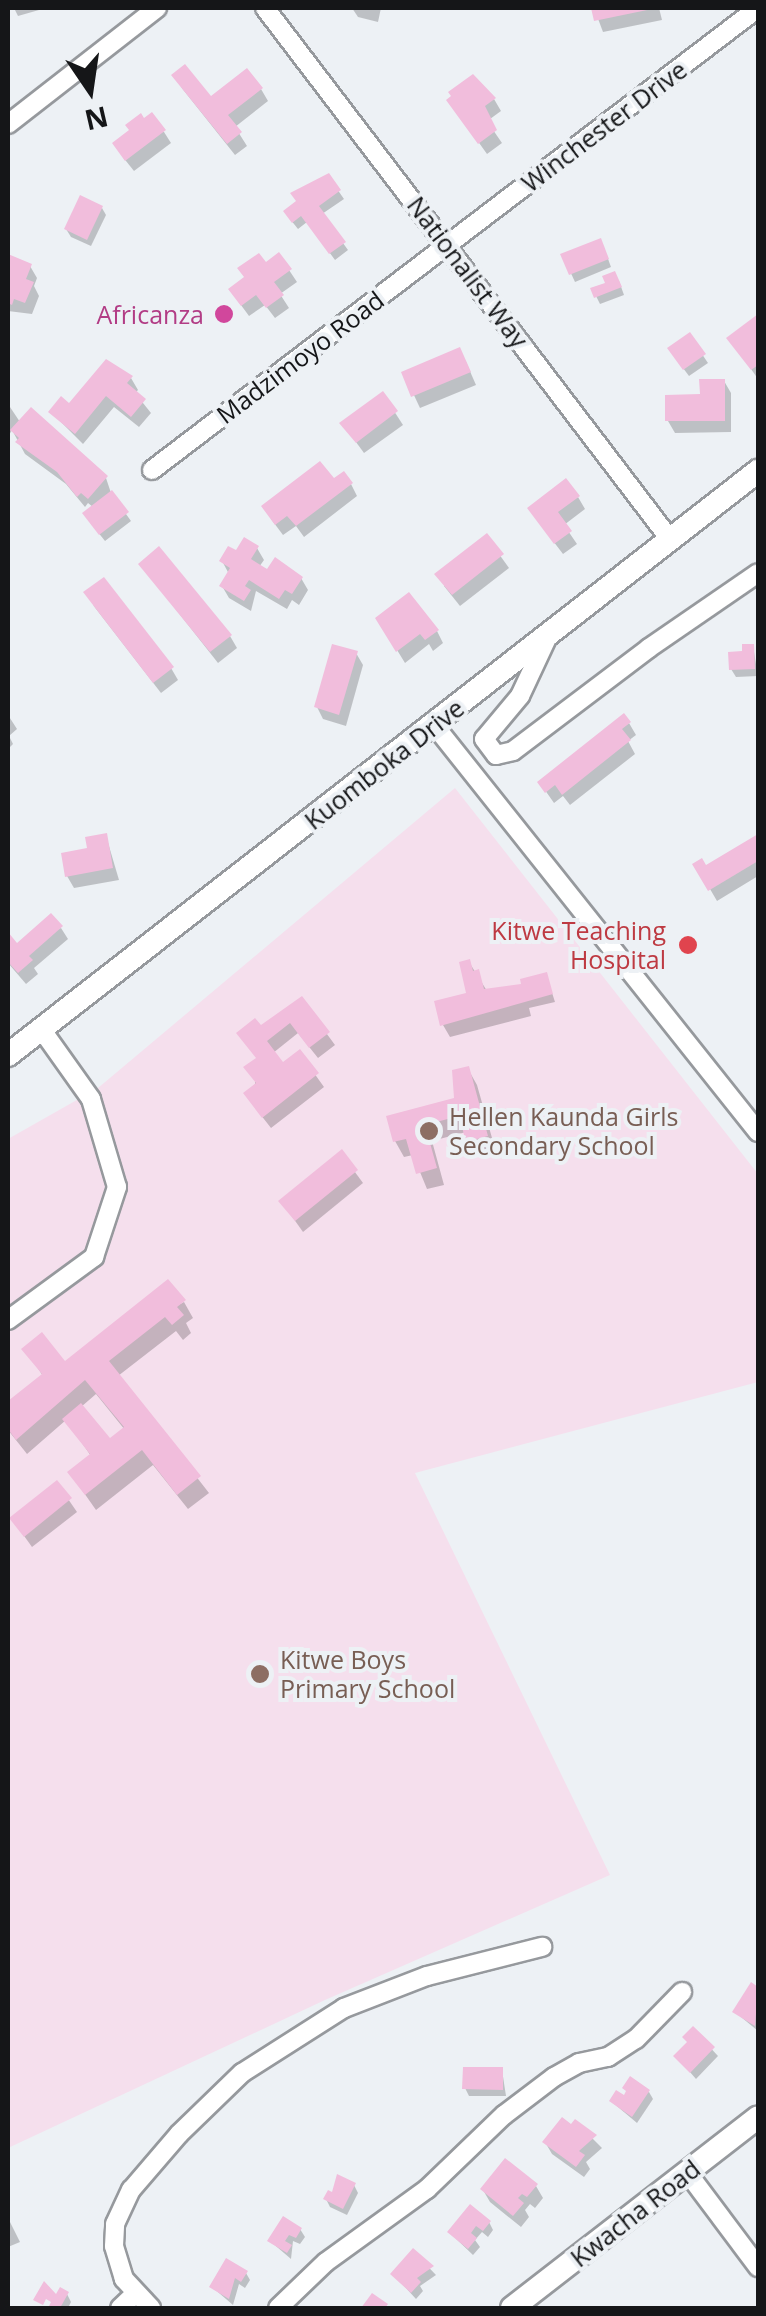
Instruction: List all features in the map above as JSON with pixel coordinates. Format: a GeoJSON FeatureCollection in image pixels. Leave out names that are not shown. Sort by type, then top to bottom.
{"type":"FeatureCollection","features":[{"type":"Feature","properties":{"kind":"main road","name":"Kuomboka Drive"},"geometry":{"type":"LineString","coordinates":[[8,1055],[435,726],[758,470]]}},
{"type":"Feature","properties":{"kind":"main road","name":"Kwacha Road"},"geometry":{"type":"LineString","coordinates":[[512,2308],[758,2117]]}},
{"type":"Feature","properties":{"kind":"street"},"geometry":{"type":"LineString","coordinates":[[8,124],[156,8]]}},
{"type":"Feature","properties":{"kind":"street","name":"Nationalist Way"},"geometry":{"type":"LineString","coordinates":[[264,8],[449,244],[669,538]]}},
{"type":"Feature","properties":{"kind":"street","name":"Winchester Drive"},"geometry":{"type":"LineString","coordinates":[[449,244],[758,8]]}},
{"type":"Feature","properties":{"kind":"street","name":"Madzimoyo Road"},"geometry":{"type":"LineString","coordinates":[[152,470],[449,244]]}},
{"type":"Feature","properties":{"kind":"street"},"geometry":{"type":"LineString","coordinates":[[548,634],[520,696],[484,738],[496,755],[513,751],[649,648],[758,573]]}},
{"type":"Feature","properties":{"kind":"street"},"geometry":{"type":"LineString","coordinates":[[435,726],[758,1132]]}},
{"type":"Feature","properties":{"kind":"street"},"geometry":{"type":"LineString","coordinates":[[8,1320],[94,1257],[118,1187],[91,1099],[42,1030]]}},
{"type":"Feature","properties":{"kind":"street"},"geometry":{"type":"LineString","coordinates":[[150,2308],[124,2279],[114,2246],[115,2224],[131,2190],[179,2134],[242,2074],[344,2008],[427,1976],[542,1947]]}},
{"type":"Feature","properties":{"kind":"street"},"geometry":{"type":"LineString","coordinates":[[278,2308],[294,2288],[326,2262],[427,2188],[504,2115],[554,2077],[579,2063],[608,2057],[636,2039],[682,1992]]}},
{"type":"Feature","properties":{"kind":"street"},"geometry":{"type":"LineString","coordinates":[[687,2172],[758,2267]]}},
{"type":"Feature","properties":{"kind":"street"},"geometry":{"type":"LineString","coordinates":[[120,2308],[136,2294]]}},
{"type":"Feature","properties":{"kind":"shaded area"},"geometry":{"type":"Polygon","coordinates":[[[455,788],[758,1174],[758,1382],[415,1473],[610,1875],[325,2000],[8,2148],[8,1139],[98,1088],[455,788]]]}},
{"type":"Feature","properties":{"kind":"building"},"geometry":{"type":"Polygon","coordinates":[[[591,8],[652,8],[652,9],[594,21],[591,8]]]}},
{"type":"Feature","properties":{"kind":"building"},"geometry":{"type":"Polygon","coordinates":[[[185,64],[211,96],[247,68],[263,88],[228,115],[242,132],[227,144],[171,75],[185,64]]]}},
{"type":"Feature","properties":{"kind":"building"},"geometry":{"type":"Polygon","coordinates":[[[473,74],[496,98],[485,106],[497,130],[478,144],[446,100],[451,96],[448,92],[473,74]]]}},
{"type":"Feature","properties":{"kind":"building"},"geometry":{"type":"Polygon","coordinates":[[[152,112],[166,130],[125,161],[112,143],[129,130],[125,125],[141,113],[144,118],[152,112]]]}},
{"type":"Feature","properties":{"kind":"building"},"geometry":{"type":"Polygon","coordinates":[[[329,173],[341,190],[319,206],[346,242],[329,254],[301,216],[292,223],[283,211],[296,201],[290,193],[329,173]]]}},
{"type":"Feature","properties":{"kind":"building"},"geometry":{"type":"Polygon","coordinates":[[[80,195],[103,206],[87,240],[64,229],[80,195]]]}},
{"type":"Feature","properties":{"kind":"building"},"geometry":{"type":"Polygon","coordinates":[[[601,238],[609,259],[569,275],[560,254],[601,238]]]}},
{"type":"Feature","properties":{"kind":"building"},"geometry":{"type":"Polygon","coordinates":[[[279,252],[292,269],[274,282],[284,295],[266,308],[256,295],[241,306],[228,289],[244,277],[237,268],[259,253],[266,262],[279,252]]]}},
{"type":"Feature","properties":{"kind":"building"},"geometry":{"type":"Polygon","coordinates":[[[8,254],[32,264],[26,279],[34,282],[25,303],[14,299],[12,305],[8,303],[8,254]]]}},
{"type":"Feature","properties":{"kind":"building"},"geometry":{"type":"Polygon","coordinates":[[[615,271],[622,287],[594,298],[590,288],[605,283],[602,276],[615,271]]]}},
{"type":"Feature","properties":{"kind":"building"},"geometry":{"type":"Polygon","coordinates":[[[758,314],[758,365],[751,370],[726,338],[758,314]]]}},
{"type":"Feature","properties":{"kind":"building"},"geometry":{"type":"Polygon","coordinates":[[[690,332],[706,354],[683,370],[667,348],[690,332]]]}},
{"type":"Feature","properties":{"kind":"building"},"geometry":{"type":"Polygon","coordinates":[[[460,347],[471,372],[411,397],[401,372],[460,347]]]}},
{"type":"Feature","properties":{"kind":"building"},"geometry":{"type":"Polygon","coordinates":[[[106,359],[133,376],[127,383],[146,399],[131,417],[106,396],[75,434],[48,412],[61,396],[69,403],[106,359]]]}},
{"type":"Feature","properties":{"kind":"building"},"geometry":{"type":"Polygon","coordinates":[[[699,379],[725,379],[725,421],[665,421],[665,395],[700,394],[699,379]]]}},
{"type":"Feature","properties":{"kind":"building"},"geometry":{"type":"Polygon","coordinates":[[[383,391],[398,411],[356,443],[339,423],[383,391]]]}},
{"type":"Feature","properties":{"kind":"building"},"geometry":{"type":"Polygon","coordinates":[[[31,407],[108,476],[88,499],[81,493],[77,497],[57,472],[15,442],[19,438],[10,430],[31,407]]]}},
{"type":"Feature","properties":{"kind":"building"},"geometry":{"type":"Polygon","coordinates":[[[320,461],[334,478],[344,471],[353,483],[296,526],[287,516],[275,525],[261,506],[320,461]]]}},
{"type":"Feature","properties":{"kind":"building"},"geometry":{"type":"Polygon","coordinates":[[[566,478],[580,496],[558,512],[572,531],[554,544],[527,508],[566,478]]]}},
{"type":"Feature","properties":{"kind":"building"},"geometry":{"type":"Polygon","coordinates":[[[112,490],[129,512],[99,535],[82,513],[112,490]]]}},
{"type":"Feature","properties":{"kind":"building"},"geometry":{"type":"Polygon","coordinates":[[[487,533],[504,554],[452,595],[434,574],[487,533]]]}},
{"type":"Feature","properties":{"kind":"building"},"geometry":{"type":"Polygon","coordinates":[[[244,537],[259,546],[251,559],[267,569],[275,557],[303,577],[292,594],[285,590],[279,599],[249,580],[245,586],[251,590],[244,601],[219,586],[230,568],[219,561],[228,546],[236,550],[244,537]]]}},
{"type":"Feature","properties":{"kind":"building"},"geometry":{"type":"Polygon","coordinates":[[[159,546],[232,635],[210,652],[138,564],[159,546]]]}},
{"type":"Feature","properties":{"kind":"building"},"geometry":{"type":"Polygon","coordinates":[[[104,577],[174,667],[153,683],[83,592],[104,577]]]}},
{"type":"Feature","properties":{"kind":"building"},"geometry":{"type":"Polygon","coordinates":[[[409,592],[439,630],[425,640],[420,634],[396,652],[375,618],[409,592]]]}},
{"type":"Feature","properties":{"kind":"building"},"geometry":{"type":"Polygon","coordinates":[[[332,644],[358,651],[339,715],[314,707],[332,644]]]}},
{"type":"Feature","properties":{"kind":"building"},"geometry":{"type":"Polygon","coordinates":[[[742,644],[754,644],[755,669],[729,670],[728,652],[742,651],[742,644]]]}},
{"type":"Feature","properties":{"kind":"building"},"geometry":{"type":"Polygon","coordinates":[[[624,713],[631,722],[622,729],[631,740],[562,795],[555,785],[545,793],[537,782],[624,713]]]}},
{"type":"Feature","properties":{"kind":"building"},"geometry":{"type":"Polygon","coordinates":[[[107,833],[113,868],[65,877],[61,853],[87,848],[85,837],[107,833]]]}},
{"type":"Feature","properties":{"kind":"building"},"geometry":{"type":"Polygon","coordinates":[[[758,834],[758,861],[708,891],[692,864],[702,858],[706,865],[758,834]]]}},
{"type":"Feature","properties":{"kind":"building"},"geometry":{"type":"Polygon","coordinates":[[[51,913],[63,926],[29,956],[33,960],[18,973],[8,962],[8,932],[17,943],[51,913]]]}},
{"type":"Feature","properties":{"kind":"building"},"geometry":{"type":"Polygon","coordinates":[[[470,959],[473,971],[479,969],[484,989],[521,984],[520,979],[547,972],[553,994],[440,1026],[434,1001],[466,993],[459,962],[470,959]]]}},
{"type":"Feature","properties":{"kind":"building"},"geometry":{"type":"Polygon","coordinates":[[[302,996],[330,1032],[309,1048],[290,1023],[267,1041],[283,1062],[300,1049],[319,1073],[262,1118],[243,1093],[256,1083],[243,1067],[256,1058],[236,1033],[255,1018],[261,1025],[302,996]]]}},
{"type":"Feature","properties":{"kind":"building"},"geometry":{"type":"Polygon","coordinates":[[[469,1066],[488,1136],[466,1142],[459,1116],[425,1125],[437,1168],[416,1174],[406,1139],[393,1142],[386,1116],[454,1098],[452,1070],[469,1066]]]}},
{"type":"Feature","properties":{"kind":"building"},"geometry":{"type":"Polygon","coordinates":[[[342,1149],[358,1170],[295,1221],[278,1201],[342,1149]]]}},
{"type":"Feature","properties":{"kind":"building"},"geometry":{"type":"Polygon","coordinates":[[[168,1279],[186,1300],[177,1307],[184,1315],[172,1325],[165,1317],[109,1361],[201,1476],[177,1495],[142,1450],[85,1495],[67,1472],[90,1454],[62,1419],[81,1403],[110,1438],[124,1427],[85,1380],[16,1440],[8,1429],[8,1401],[42,1374],[21,1349],[42,1332],[65,1361],[168,1279]]]}},
{"type":"Feature","properties":{"kind":"building"},"geometry":{"type":"Polygon","coordinates":[[[57,1480],[72,1498],[24,1537],[9,1518],[57,1480]]]}},
{"type":"Feature","properties":{"kind":"building"},"geometry":{"type":"Polygon","coordinates":[[[751,1982],[758,1987],[755,2026],[732,2012],[751,1982]]]}},
{"type":"Feature","properties":{"kind":"building"},"geometry":{"type":"Polygon","coordinates":[[[693,2026],[715,2047],[690,2073],[673,2056],[687,2042],[682,2037],[693,2026]]]}},
{"type":"Feature","properties":{"kind":"building"},"geometry":{"type":"Polygon","coordinates":[[[463,2067],[503,2067],[503,2090],[462,2089],[463,2067]]]}},
{"type":"Feature","properties":{"kind":"building"},"geometry":{"type":"Polygon","coordinates":[[[630,2076],[650,2090],[632,2117],[609,2101],[616,2090],[624,2095],[626,2091],[622,2088],[630,2076]]]}},
{"type":"Feature","properties":{"kind":"building"},"geometry":{"type":"Polygon","coordinates":[[[562,2117],[571,2124],[575,2119],[597,2135],[579,2151],[585,2155],[576,2167],[542,2142],[562,2117]]]}},
{"type":"Feature","properties":{"kind":"building"},"geometry":{"type":"Polygon","coordinates":[[[505,2158],[538,2184],[527,2197],[522,2194],[518,2198],[524,2203],[513,2216],[480,2189],[505,2158]]]}},
{"type":"Feature","properties":{"kind":"building"},"geometry":{"type":"Polygon","coordinates":[[[337,2174],[356,2183],[343,2209],[323,2199],[328,2190],[332,2192],[337,2174]]]}},
{"type":"Feature","properties":{"kind":"building"},"geometry":{"type":"Polygon","coordinates":[[[470,2204],[491,2221],[483,2231],[476,2226],[471,2233],[477,2238],[468,2249],[447,2232],[470,2204]]]}},
{"type":"Feature","properties":{"kind":"building"},"geometry":{"type":"Polygon","coordinates":[[[283,2216],[302,2228],[296,2238],[289,2235],[285,2241],[292,2245],[287,2253],[267,2241],[283,2216]]]}},
{"type":"Feature","properties":{"kind":"building"},"geometry":{"type":"Polygon","coordinates":[[[413,2248],[434,2266],[417,2278],[421,2282],[411,2293],[390,2274],[413,2248]]]}},
{"type":"Feature","properties":{"kind":"building"},"geometry":{"type":"Polygon","coordinates":[[[226,2258],[248,2271],[241,2282],[235,2278],[229,2299],[209,2287],[226,2258]]]}},
{"type":"Feature","properties":{"kind":"building"},"geometry":{"type":"Polygon","coordinates":[[[44,2281],[56,2294],[60,2287],[69,2292],[60,2308],[48,2308],[51,2302],[46,2299],[43,2305],[33,2300],[44,2281]]]}},
{"type":"Feature","properties":{"kind":"building"},"geometry":{"type":"Polygon","coordinates":[[[372,2293],[388,2304],[385,2308],[361,2308],[372,2293]]]}},
{"type":"Feature","properties":{"kind":"place","name":"Africanza"},"geometry":{"type":"Point","coordinates":[224,314]}},
{"type":"Feature","properties":{"kind":"place","name":"Kitwe Teaching Hospital"},"geometry":{"type":"Point","coordinates":[688,945]}},
{"type":"Feature","properties":{"kind":"place","name":"Hellen Kaunda Girls Secondary School"},"geometry":{"type":"Point","coordinates":[429,1131]}},
{"type":"Feature","properties":{"kind":"place","name":"Kitwe Boys Primary School"},"geometry":{"type":"Point","coordinates":[260,1674]}}]}
